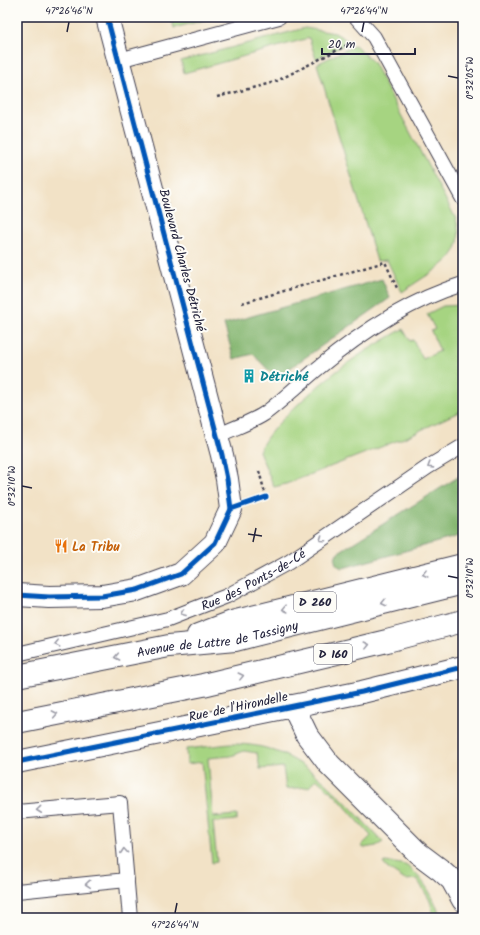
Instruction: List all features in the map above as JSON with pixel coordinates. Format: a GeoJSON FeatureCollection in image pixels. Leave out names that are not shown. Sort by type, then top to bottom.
{"type":"FeatureCollection","features":[{"type":"Feature","properties":{"kind":"street","name":"Boulevard Charles Détriché"},"geometry":{"type":"LineString","coordinates":[[107,17],[197,353],[227,479],[231,509]]}},
{"type":"Feature","properties":{"kind":"street"},"geometry":{"type":"LineString","coordinates":[[17,594],[49,598],[102,596],[137,590],[181,574],[215,543],[231,509]]}},
{"type":"Feature","properties":{"kind":"street","name":"D 260"},"geometry":{"type":"LineString","coordinates":[[169,646],[232,622],[463,565]]}},
{"type":"Feature","properties":{"kind":"street","name":"Avenue de Lattre de Tassigny"},"geometry":{"type":"LineString","coordinates":[[17,676],[169,646],[235,640],[463,583]]}},
{"type":"Feature","properties":{"kind":"street","name":"D 160"},"geometry":{"type":"LineString","coordinates":[[17,722],[203,685],[463,621]]}},
{"type":"Feature","properties":{"kind":"street","name":"Rue de l'Hirondelle"},"geometry":{"type":"LineString","coordinates":[[17,762],[362,692],[463,667]]}},
{"type":"Feature","properties":{"kind":"street","name":"Rue de l'Hirondelle"},"geometry":{"type":"LineString","coordinates":[[293,706],[307,735],[329,764],[418,853],[452,880],[463,900]]}},
{"type":"Feature","properties":{"kind":"lane"},"geometry":{"type":"LineString","coordinates":[[118,60],[279,17]]}},
{"type":"Feature","properties":{"kind":"lane"},"geometry":{"type":"LineString","coordinates":[[356,17],[374,37],[463,199]]}},
{"type":"Feature","properties":{"kind":"lane"},"geometry":{"type":"LineString","coordinates":[[217,436],[263,414],[318,367],[347,346],[405,309],[443,290],[463,284]]}},
{"type":"Feature","properties":{"kind":"lane","name":"Rue des Ponts-de-Cé"},"geometry":{"type":"LineString","coordinates":[[17,654],[168,619],[227,596],[289,562],[428,467],[463,446]]}},
{"type":"Feature","properties":{"kind":"lane"},"geometry":{"type":"LineString","coordinates":[[17,812],[120,802],[130,918]]}},
{"type":"Feature","properties":{"kind":"lane"},"geometry":{"type":"LineString","coordinates":[[17,891],[127,880]]}},
{"type":"Feature","properties":{"kind":"path"},"geometry":{"type":"LineString","coordinates":[[217,97],[275,82],[370,33]]}},
{"type":"Feature","properties":{"kind":"path"},"geometry":{"type":"LineString","coordinates":[[242,303],[385,262],[405,309]]}},
{"type":"Feature","properties":{"kind":"path"},"geometry":{"type":"LineString","coordinates":[[231,509],[266,497],[259,471]]}},
{"type":"Feature","properties":{"kind":"green space"},"geometry":{"type":"Polygon","coordinates":[[[181,17],[216,17],[174,28],[172,20],[181,17]]]}},
{"type":"Feature","properties":{"kind":"green space"},"geometry":{"type":"Polygon","coordinates":[[[305,28],[335,33],[350,42],[316,59],[309,38],[184,73],[181,61],[305,28]]]}},
{"type":"Feature","properties":{"kind":"green space"},"geometry":{"type":"Polygon","coordinates":[[[355,45],[373,62],[456,219],[458,229],[459,237],[455,251],[451,257],[439,268],[402,292],[387,260],[377,261],[317,64],[355,45]]]}},
{"type":"Feature","properties":{"kind":"green space"},"geometry":{"type":"Polygon","coordinates":[[[382,279],[390,298],[276,378],[253,354],[234,359],[224,324],[382,279]]]}},
{"type":"Feature","properties":{"kind":"green space"},"geometry":{"type":"Polygon","coordinates":[[[463,305],[463,410],[404,438],[286,484],[274,487],[259,451],[278,424],[292,410],[316,388],[343,367],[366,351],[403,329],[410,341],[413,340],[423,359],[440,351],[431,331],[435,329],[427,314],[443,306],[463,305]]]}},
{"type":"Feature","properties":{"kind":"green space"},"geometry":{"type":"Polygon","coordinates":[[[463,474],[463,535],[343,568],[338,566],[335,561],[337,553],[463,474]]]}},
{"type":"Feature","properties":{"kind":"green space"},"geometry":{"type":"Polygon","coordinates":[[[230,744],[251,745],[267,748],[304,766],[332,789],[383,842],[376,846],[364,848],[361,846],[371,836],[336,796],[316,779],[309,787],[286,789],[283,767],[260,769],[257,753],[244,751],[231,756],[208,758],[213,817],[237,815],[237,820],[213,822],[217,862],[212,863],[202,762],[187,764],[186,749],[230,744]]]}},
{"type":"Feature","properties":{"kind":"green space"},"geometry":{"type":"Polygon","coordinates":[[[383,863],[405,865],[413,871],[428,889],[440,918],[433,918],[429,899],[417,879],[405,880],[387,868],[383,863]]]}},
{"type":"Feature","properties":{"kind":"cycle path"},"geometry":{"type":"LineString","coordinates":[[107,17],[222,455],[231,509]]}},
{"type":"Feature","properties":{"kind":"cycle path"},"geometry":{"type":"LineString","coordinates":[[17,595],[49,597],[102,596],[137,590],[181,574],[215,543],[231,509],[266,497]]}},
{"type":"Feature","properties":{"kind":"cycle path"},"geometry":{"type":"LineString","coordinates":[[17,762],[362,692],[463,667]]}},
{"type":"Feature","properties":{"kind":"place","name":"Détriché"},"geometry":{"type":"Point","coordinates":[249,376]}},
{"type":"Feature","properties":{"kind":"place","name":"La Tribu"},"geometry":{"type":"Point","coordinates":[61,546]}}]}
